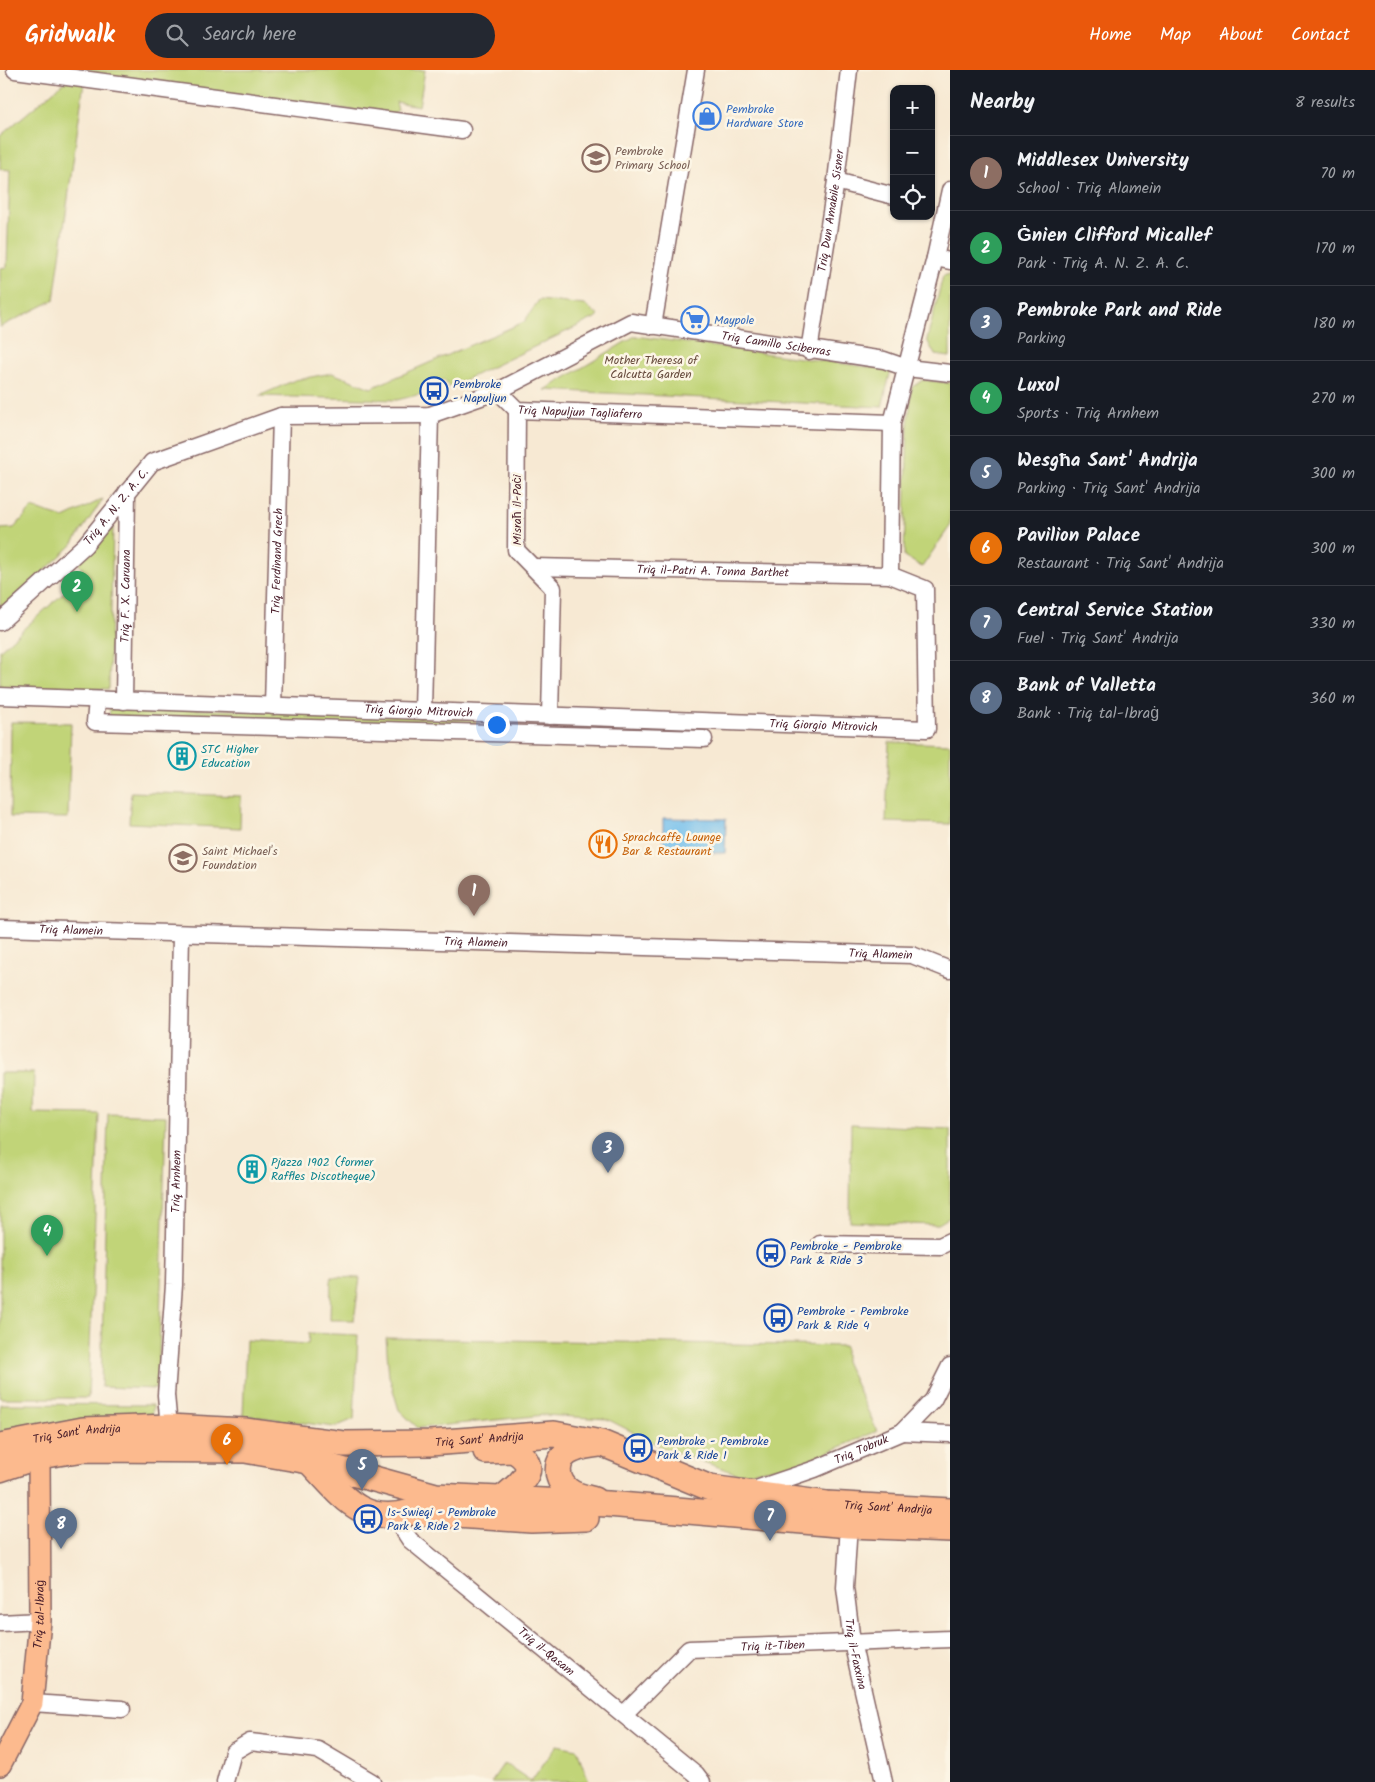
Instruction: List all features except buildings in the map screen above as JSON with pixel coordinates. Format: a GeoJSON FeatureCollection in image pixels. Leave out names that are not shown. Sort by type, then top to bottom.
{"type":"FeatureCollection","features":[{"type":"Feature","properties":{"kind":"highway","name":"Triq Sant' Andrija"},"geometry":{"type":"LineString","coordinates":[[0,1446],[83,1430],[169,1427],[245,1431],[310,1450],[436,1496],[619,1506],[849,1525],[950,1529]]}},
{"type":"Feature","properties":{"kind":"highway","name":"Triq Sant' Andrija"},"geometry":{"type":"LineString","coordinates":[[0,1469],[39,1456],[86,1449],[310,1450],[344,1444],[406,1444],[554,1434],[602,1443],[710,1488],[742,1494],[826,1504],[950,1511]]}},
{"type":"Feature","properties":{"kind":"highway"},"geometry":{"type":"LineString","coordinates":[[602,1443],[573,1450],[560,1460],[557,1468],[562,1482],[572,1493],[619,1506]]}},
{"type":"Feature","properties":{"kind":"highway"},"geometry":{"type":"LineString","coordinates":[[310,1450],[392,1459],[513,1450],[525,1462],[526,1474],[522,1483],[500,1500],[482,1518]]}},
{"type":"Feature","properties":{"kind":"highway"},"geometry":{"type":"LineString","coordinates":[[310,1450],[349,1502],[379,1517],[411,1512],[531,1520],[582,1518],[619,1506]]}},
{"type":"Feature","properties":{"kind":"main road","name":"Triq tal-Ibraġ"},"geometry":{"type":"LineString","coordinates":[[0,1765],[32,1702],[40,1620],[39,1456]]}},
{"type":"Feature","properties":{"kind":"street"},"geometry":{"type":"LineString","coordinates":[[15,70],[462,130]]}},
{"type":"Feature","properties":{"kind":"street"},"geometry":{"type":"LineString","coordinates":[[653,326],[696,70]]}},
{"type":"Feature","properties":{"kind":"street","name":"Triq Dun Amabile Sisner"},"geometry":{"type":"LineString","coordinates":[[809,351],[836,181],[849,70]]}},
{"type":"Feature","properties":{"kind":"street"},"geometry":{"type":"LineString","coordinates":[[836,181],[890,195]]}},
{"type":"Feature","properties":{"kind":"street"},"geometry":{"type":"LineString","coordinates":[[890,575],[892,423],[907,368],[943,260],[938,207],[950,190]]}},
{"type":"Feature","properties":{"kind":"street","name":"Triq Camillo Sciberras"},"geometry":{"type":"LineString","coordinates":[[498,391],[631,322],[809,351],[884,360],[907,368],[950,372]]}},
{"type":"Feature","properties":{"kind":"street"},"geometry":{"type":"LineString","coordinates":[[281,416],[430,415],[498,391]]}},
{"type":"Feature","properties":{"kind":"street","name":"Triq Napuljun Tagliaferro"},"geometry":{"type":"LineString","coordinates":[[498,391],[517,410],[892,423]]}},
{"type":"Feature","properties":{"kind":"street","name":"Misraħ il-Paċi"},"geometry":{"type":"LineString","coordinates":[[517,410],[516,550],[553,588],[550,716]]}},
{"type":"Feature","properties":{"kind":"street"},"geometry":{"type":"LineString","coordinates":[[423,711],[430,415]]}},
{"type":"Feature","properties":{"kind":"street","name":"Triq A. N. Z. A. C."},"geometry":{"type":"LineString","coordinates":[[0,622],[86,545],[152,462],[281,416]]}},
{"type":"Feature","properties":{"kind":"street","name":"Triq Ferdinand Grech"},"geometry":{"type":"LineString","coordinates":[[273,706],[281,416]]}},
{"type":"Feature","properties":{"kind":"street","name":"Triq F. X. Caruana"},"geometry":{"type":"LineString","coordinates":[[124,701],[127,492]]}},
{"type":"Feature","properties":{"kind":"street","name":"Triq il-Patri A. Tonna Barthet"},"geometry":{"type":"LineString","coordinates":[[534,567],[890,575]]}},
{"type":"Feature","properties":{"kind":"street","name":"Triq Giorgio Mitrovich"},"geometry":{"type":"LineString","coordinates":[[0,696],[927,729],[925,589],[890,575]]}},
{"type":"Feature","properties":{"kind":"street"},"geometry":{"type":"LineString","coordinates":[[97,700],[95,722],[704,739]]}},
{"type":"Feature","properties":{"kind":"street","name":"Triq Alamein"},"geometry":{"type":"LineString","coordinates":[[0,928],[181,935],[912,955],[950,970]]}},
{"type":"Feature","properties":{"kind":"street","name":"Triq Arnhem"},"geometry":{"type":"LineString","coordinates":[[169,1427],[166,1395],[174,1284],[181,935]]}},
{"type":"Feature","properties":{"kind":"street"},"geometry":{"type":"LineString","coordinates":[[820,1244],[940,1246],[948,1243]]}},
{"type":"Feature","properties":{"kind":"street","name":"Triq Tobruk"},"geometry":{"type":"LineString","coordinates":[[742,1494],[815,1469],[902,1432],[932,1400],[950,1366]]}},
{"type":"Feature","properties":{"kind":"street"},"geometry":{"type":"LineString","coordinates":[[902,1432],[950,1434]]}},
{"type":"Feature","properties":{"kind":"street","name":"Triq il-Qasam"},"geometry":{"type":"LineString","coordinates":[[394,1516],[410,1540],[624,1714],[696,1774],[702,1782]]}},
{"type":"Feature","properties":{"kind":"street","name":"Triq il-Faxxina"},"geometry":{"type":"LineString","coordinates":[[849,1525],[845,1587],[852,1642],[884,1782]]}},
{"type":"Feature","properties":{"kind":"street"},"geometry":{"type":"LineString","coordinates":[[0,1623],[40,1620]]}},
{"type":"Feature","properties":{"kind":"street","name":"Triq it-Tiben"},"geometry":{"type":"LineString","coordinates":[[624,1714],[689,1649],[950,1639]]}},
{"type":"Feature","properties":{"kind":"street"},"geometry":{"type":"LineString","coordinates":[[32,1702],[122,1709]]}},
{"type":"Feature","properties":{"kind":"street"},"geometry":{"type":"LineString","coordinates":[[225,1782],[232,1752],[250,1742],[318,1750],[372,1782]]}},
{"type":"Feature","properties":{"kind":"green space"},"geometry":{"type":"Polygon","coordinates":[[[42,70],[425,70],[419,106],[396,102],[398,110],[391,115],[42,70]]]}},
{"type":"Feature","properties":{"kind":"green space"},"geometry":{"type":"Polygon","coordinates":[[[69,78],[84,82],[54,300],[0,327],[0,268],[7,267],[10,170],[0,169],[0,136],[69,78]]]}},
{"type":"Feature","properties":{"kind":"green space"},"geometry":{"type":"Polygon","coordinates":[[[950,274],[950,357],[935,355],[927,340],[943,276],[950,274]]]}},
{"type":"Feature","properties":{"kind":"green space"},"geometry":{"type":"Polygon","coordinates":[[[539,300],[585,305],[599,316],[450,387],[444,380],[427,387],[425,393],[397,400],[259,396],[295,380],[332,373],[371,388],[524,322],[539,300]]]}},
{"type":"Feature","properties":{"kind":"green space","name":"Mother Theresa of Calcutta Garden"},"geometry":{"type":"Polygon","coordinates":[[[635,336],[891,370],[882,407],[545,390],[635,336]]]}},
{"type":"Feature","properties":{"kind":"green space"},"geometry":{"type":"Polygon","coordinates":[[[923,380],[950,383],[950,526],[922,567],[904,556],[908,425],[912,387],[923,380]]]}},
{"type":"Feature","properties":{"kind":"green space"},"geometry":{"type":"Polygon","coordinates":[[[103,499],[71,546],[0,612],[0,529],[14,528],[32,508],[64,518],[103,499]]]}},
{"type":"Feature","properties":{"kind":"green space"},"geometry":{"type":"Polygon","coordinates":[[[113,527],[109,689],[0,688],[0,650],[85,574],[78,562],[113,527]]]}},
{"type":"Feature","properties":{"kind":"green space"},"geometry":{"type":"Polygon","coordinates":[[[110,707],[471,716],[478,724],[471,730],[109,721],[110,707]]]}},
{"type":"Feature","properties":{"kind":"green space"},"geometry":{"type":"Polygon","coordinates":[[[11,722],[71,723],[68,818],[10,817],[11,722]]]}},
{"type":"Feature","properties":{"kind":"green space"},"geometry":{"type":"Polygon","coordinates":[[[889,742],[950,744],[950,824],[886,822],[889,742]]]}},
{"type":"Feature","properties":{"kind":"green space"},"geometry":{"type":"Polygon","coordinates":[[[131,792],[241,796],[240,828],[129,823],[131,792]]]}},
{"type":"Feature","properties":{"kind":"green space"},"geometry":{"type":"Polygon","coordinates":[[[0,1073],[34,1073],[33,1113],[99,1114],[88,1398],[0,1398],[0,1073]]]}},
{"type":"Feature","properties":{"kind":"green space"},"geometry":{"type":"Polygon","coordinates":[[[108,1114],[166,1116],[158,1389],[101,1387],[108,1114]]]}},
{"type":"Feature","properties":{"kind":"green space"},"geometry":{"type":"Polygon","coordinates":[[[851,1124],[950,1129],[950,1217],[937,1225],[850,1222],[851,1124]]]}},
{"type":"Feature","properties":{"kind":"green space"},"geometry":{"type":"Polygon","coordinates":[[[331,1277],[360,1278],[354,1320],[330,1320],[331,1277]]]}},
{"type":"Feature","properties":{"kind":"green space"},"geometry":{"type":"Polygon","coordinates":[[[309,1333],[358,1335],[354,1419],[335,1427],[243,1415],[246,1340],[308,1344],[309,1333]]]}},
{"type":"Feature","properties":{"kind":"green space"},"geometry":{"type":"Polygon","coordinates":[[[386,1338],[845,1346],[845,1361],[877,1431],[806,1462],[738,1474],[664,1448],[607,1419],[544,1415],[418,1428],[399,1410],[389,1376],[386,1338]]]}},
{"type":"Feature","properties":{"kind":"green space"},"geometry":{"type":"Polygon","coordinates":[[[0,1404],[153,1405],[152,1419],[80,1420],[0,1433],[0,1404]]]}},
{"type":"Feature","properties":{"kind":"green space"},"geometry":{"type":"Polygon","coordinates":[[[557,1745],[577,1749],[589,1782],[491,1782],[504,1763],[531,1781],[557,1745]]]}},
{"type":"Feature","properties":{"kind":"water"},"geometry":{"type":"Polygon","coordinates":[[[663,818],[726,819],[725,853],[663,852],[663,818]]]}},
{"type":"Feature","properties":{"kind":"place","name":"Pembroke Hardware Store"},"geometry":{"type":"Point","coordinates":[707,116]}},
{"type":"Feature","properties":{"kind":"place","name":"Pembroke Primary School"},"geometry":{"type":"Point","coordinates":[596,158]}},
{"type":"Feature","properties":{"kind":"place","name":"Maypole"},"geometry":{"type":"Point","coordinates":[695,320]}},
{"type":"Feature","properties":{"kind":"place","name":"Pembroke - Napuljun"},"geometry":{"type":"Point","coordinates":[434,391]}},
{"type":"Feature","properties":{"kind":"place","name":"Ġnien Clifford Micallef"},"geometry":{"type":"Point","coordinates":[77,612]}},
{"type":"Feature","properties":{"kind":"place","name":"STC Higher Education"},"geometry":{"type":"Point","coordinates":[182,756]}},
{"type":"Feature","properties":{"kind":"place","name":"Sprachcaffe Lounge Bar & Restaurant"},"geometry":{"type":"Point","coordinates":[603,844]}},
{"type":"Feature","properties":{"kind":"place","name":"Saint Michael's Foundation"},"geometry":{"type":"Point","coordinates":[183,858]}},
{"type":"Feature","properties":{"kind":"place","name":"Middlesex University"},"geometry":{"type":"Point","coordinates":[474,916]}},
{"type":"Feature","properties":{"kind":"place","name":"Pjazza 1902 (former Raffles Discotheque)"},"geometry":{"type":"Point","coordinates":[252,1169]}},
{"type":"Feature","properties":{"kind":"place","name":"Pembroke Park and Ride"},"geometry":{"type":"Point","coordinates":[608,1173]}},
{"type":"Feature","properties":{"kind":"place","name":"Pembroke - Pembroke Park & Ride 3"},"geometry":{"type":"Point","coordinates":[771,1253]}},
{"type":"Feature","properties":{"kind":"place","name":"Luxol"},"geometry":{"type":"Point","coordinates":[47,1256]}},
{"type":"Feature","properties":{"kind":"place","name":"Pembroke - Pembroke Park & Ride 4"},"geometry":{"type":"Point","coordinates":[778,1318]}},
{"type":"Feature","properties":{"kind":"place","name":"Pembroke - Pembroke Park & Ride 1"},"geometry":{"type":"Point","coordinates":[638,1448]}},
{"type":"Feature","properties":{"kind":"place","name":"Pavilion Palace"},"geometry":{"type":"Point","coordinates":[227,1465]}},
{"type":"Feature","properties":{"kind":"place","name":"Wesgħa Sant' Andrija"},"geometry":{"type":"Point","coordinates":[362,1490]}},
{"type":"Feature","properties":{"kind":"place","name":"Is-Swieqi - Pembroke Park & Ride 2"},"geometry":{"type":"Point","coordinates":[368,1519]}},
{"type":"Feature","properties":{"kind":"place","name":"Central Service Station"},"geometry":{"type":"Point","coordinates":[770,1541]}},
{"type":"Feature","properties":{"kind":"place","name":"Bank of Valletta"},"geometry":{"type":"Point","coordinates":[61,1549]}}]}
